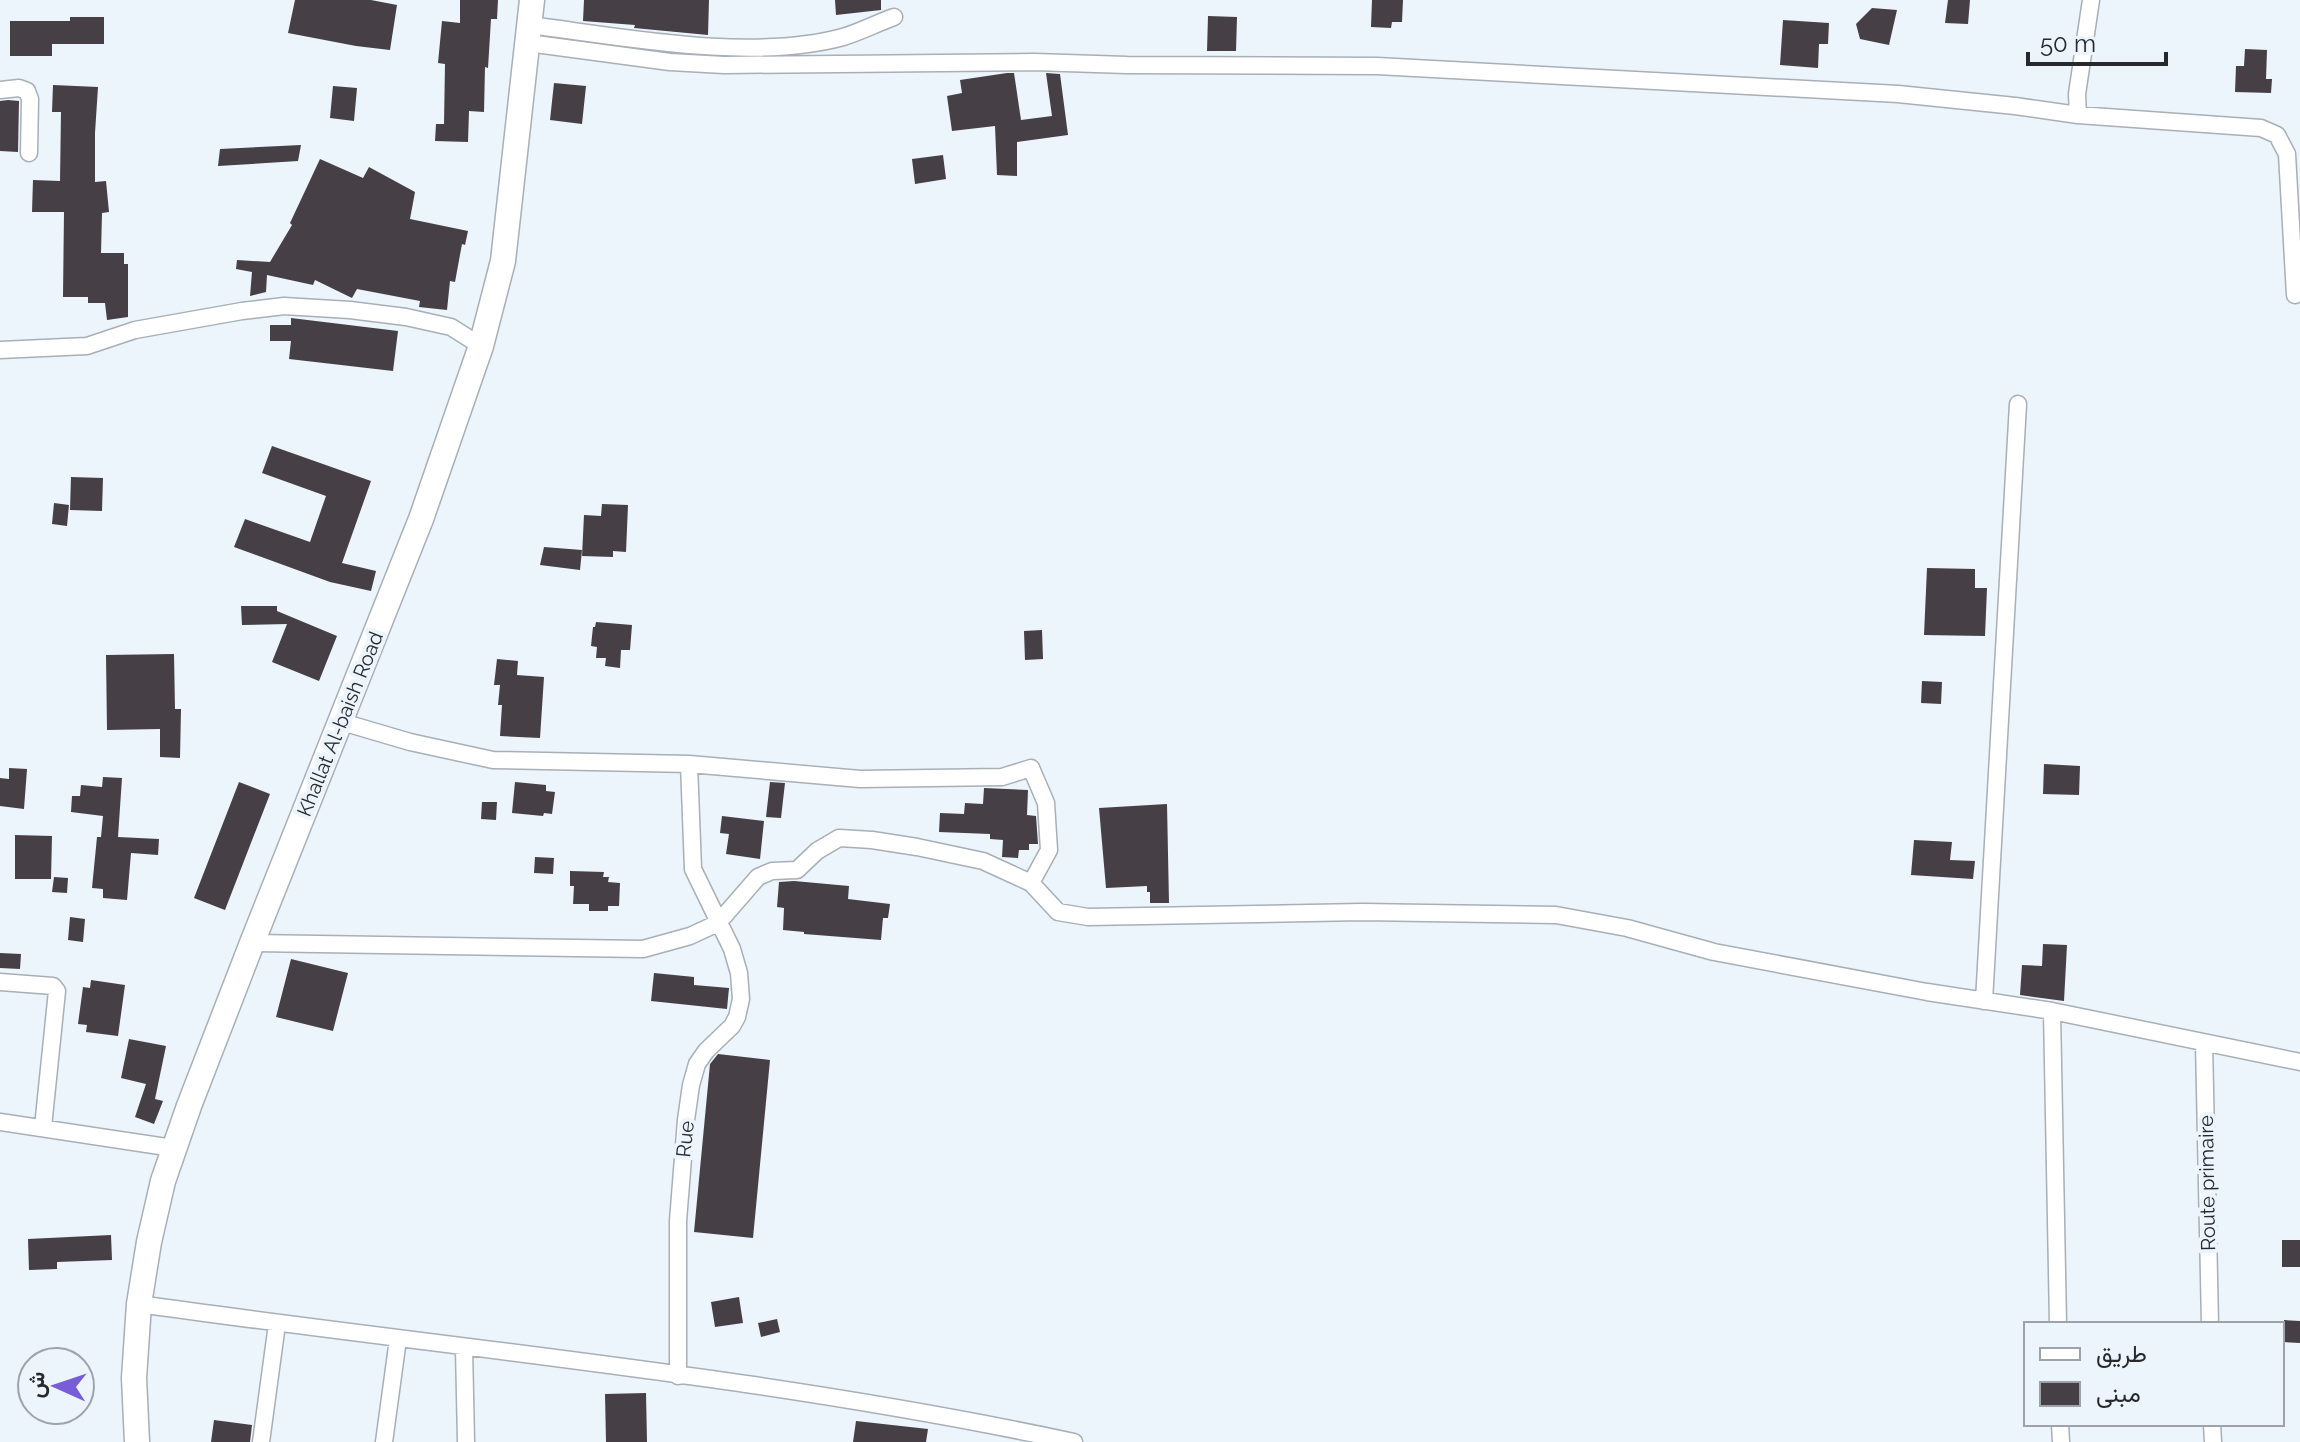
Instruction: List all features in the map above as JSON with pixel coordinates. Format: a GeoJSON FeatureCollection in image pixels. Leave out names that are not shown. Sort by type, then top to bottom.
{"type":"FeatureCollection","features":[{"type":"Feature","properties":{"kind":"street","name":"Khallat Al-baish Road"},"geometry":{"type":"LineString","coordinates":[[137,1442],[134,1378],[139,1304],[149,1242],[173,1148],[421,519],[481,346],[503,261],[532,0]]}},
{"type":"Feature","properties":{"kind":"street"},"geometry":{"type":"LineString","coordinates":[[2078,115],[2077,94],[2091,0]]}},
{"type":"Feature","properties":{"kind":"street"},"geometry":{"type":"LineString","coordinates":[[529,34],[724,47],[792,46],[842,37],[894,17]]}},
{"type":"Feature","properties":{"kind":"street"},"geometry":{"type":"LineString","coordinates":[[529,34],[670,62],[724,65],[1034,62],[1377,66],[1898,94],[2078,115],[2261,128],[2277,135],[2287,154],[2295,295]]}},
{"type":"Feature","properties":{"kind":"street"},"geometry":{"type":"LineString","coordinates":[[0,90],[19,88],[27,91],[30,99],[29,153]]}},
{"type":"Feature","properties":{"kind":"street"},"geometry":{"type":"LineString","coordinates":[[0,350],[87,346],[135,330],[284,306],[406,317],[451,327],[481,346]]}},
{"type":"Feature","properties":{"kind":"street"},"geometry":{"type":"LineString","coordinates":[[1984,1001],[2018,404]]}},
{"type":"Feature","properties":{"kind":"street"},"geometry":{"type":"LineString","coordinates":[[342,722],[410,742],[493,760],[689,764],[860,779],[1002,777],[1031,768],[1046,803],[1049,850],[1031,883]]}},
{"type":"Feature","properties":{"kind":"street","name":"Rue"},"geometry":{"type":"LineString","coordinates":[[678,1376],[678,1221],[691,1085],[697,1064],[706,1051],[732,1026],[741,999],[739,973],[732,949],[693,869],[689,764]]}},
{"type":"Feature","properties":{"kind":"street"},"geometry":{"type":"LineString","coordinates":[[252,943],[643,949],[690,936],[718,923],[758,877],[772,871],[797,870],[817,851],[839,838],[917,847],[983,861],[1031,883],[1058,912],[1088,917],[1362,912],[1556,915],[1627,928],[1714,952],[2052,1011],[2300,1062]]}},
{"type":"Feature","properties":{"kind":"street"},"geometry":{"type":"LineString","coordinates":[[0,982],[50,985],[57,991],[43,1127]]}},
{"type":"Feature","properties":{"kind":"street"},"geometry":{"type":"LineString","coordinates":[[2052,1011],[2058,1322]]}},
{"type":"Feature","properties":{"kind":"street","name":"Route primaire"},"geometry":{"type":"LineString","coordinates":[[2204,1043],[2210,1322]]}},
{"type":"Feature","properties":{"kind":"street"},"geometry":{"type":"LineString","coordinates":[[0,1122],[173,1148]]}},
{"type":"Feature","properties":{"kind":"street"},"geometry":{"type":"LineString","coordinates":[[139,1304],[827,1397],[1074,1442]]}},
{"type":"Feature","properties":{"kind":"street"},"geometry":{"type":"LineString","coordinates":[[261,1442],[277,1324]]}},
{"type":"Feature","properties":{"kind":"street"},"geometry":{"type":"LineString","coordinates":[[384,1442],[398,1339]]}},
{"type":"Feature","properties":{"kind":"street"},"geometry":{"type":"LineString","coordinates":[[464,1348],[466,1442]]}},
{"type":"Feature","properties":{"kind":"building"},"geometry":{"type":"Polygon","coordinates":[[[295,0],[371,0],[397,5],[390,50],[288,33],[295,0]]]}},
{"type":"Feature","properties":{"kind":"building"},"geometry":{"type":"Polygon","coordinates":[[[460,0],[498,0],[497,19],[491,19],[488,68],[485,67],[484,112],[469,111],[468,142],[435,141],[436,124],[444,124],[445,64],[438,63],[442,21],[460,23],[460,0]]]}},
{"type":"Feature","properties":{"kind":"building"},"geometry":{"type":"Polygon","coordinates":[[[584,0],[709,0],[708,35],[583,21],[584,0]]]}},
{"type":"Feature","properties":{"kind":"building"},"geometry":{"type":"Polygon","coordinates":[[[835,0],[881,0],[881,10],[836,15],[835,0]]]}},
{"type":"Feature","properties":{"kind":"building"},"geometry":{"type":"Polygon","coordinates":[[[1372,0],[1403,0],[1402,22],[1392,22],[1391,28],[1371,27],[1372,0]]]}},
{"type":"Feature","properties":{"kind":"building"},"geometry":{"type":"Polygon","coordinates":[[[1948,0],[1970,0],[1968,24],[1945,23],[1948,0]]]}},
{"type":"Feature","properties":{"kind":"building"},"geometry":{"type":"Polygon","coordinates":[[[1872,8],[1897,10],[1889,45],[1860,39],[1856,24],[1872,8]]]}},
{"type":"Feature","properties":{"kind":"building"},"geometry":{"type":"Polygon","coordinates":[[[1208,16],[1237,17],[1236,51],[1207,51],[1208,16]]]}},
{"type":"Feature","properties":{"kind":"building"},"geometry":{"type":"Polygon","coordinates":[[[70,17],[104,17],[104,44],[52,44],[52,56],[10,56],[10,21],[70,21],[70,17]]]}},
{"type":"Feature","properties":{"kind":"building"},"geometry":{"type":"Polygon","coordinates":[[[1783,20],[1829,23],[1828,44],[1819,44],[1818,68],[1780,65],[1783,20]]]}},
{"type":"Feature","properties":{"kind":"building"},"geometry":{"type":"Polygon","coordinates":[[[2245,49],[2267,50],[2266,79],[2272,79],[2271,93],[2235,92],[2236,66],[2244,66],[2245,49]]]}},
{"type":"Feature","properties":{"kind":"building"},"geometry":{"type":"Polygon","coordinates":[[[1014,73],[1021,120],[1052,116],[1046,73],[1060,74],[1068,135],[1017,142],[1017,176],[997,175],[995,126],[952,131],[947,96],[962,93],[960,80],[1014,73]]]}},
{"type":"Feature","properties":{"kind":"building"},"geometry":{"type":"Polygon","coordinates":[[[554,83],[586,86],[582,124],[550,120],[554,83]]]}},
{"type":"Feature","properties":{"kind":"building"},"geometry":{"type":"Polygon","coordinates":[[[53,85],[98,87],[95,182],[106,181],[109,212],[102,213],[101,253],[124,253],[124,264],[128,264],[128,317],[107,320],[105,303],[88,303],[88,297],[63,297],[64,212],[32,212],[33,180],[60,181],[61,112],[52,112],[53,85]]]}},
{"type":"Feature","properties":{"kind":"building"},"geometry":{"type":"Polygon","coordinates":[[[333,86],[357,88],[354,121],[330,118],[333,86]]]}},
{"type":"Feature","properties":{"kind":"building"},"geometry":{"type":"Polygon","coordinates":[[[0,101],[19,101],[18,152],[0,151],[0,101]]]}},
{"type":"Feature","properties":{"kind":"building"},"geometry":{"type":"Polygon","coordinates":[[[301,145],[298,161],[218,166],[220,149],[301,145]]]}},
{"type":"Feature","properties":{"kind":"building"},"geometry":{"type":"Polygon","coordinates":[[[943,155],[946,179],[915,184],[912,159],[943,155]]]}},
{"type":"Feature","properties":{"kind":"building"},"geometry":{"type":"Polygon","coordinates":[[[320,159],[363,178],[369,167],[415,192],[410,219],[468,231],[465,245],[462,244],[455,282],[450,281],[447,310],[419,307],[420,301],[357,289],[352,298],[315,280],[313,285],[267,275],[266,292],[250,296],[252,272],[236,269],[237,260],[270,262],[292,225],[290,223],[320,159]]]}},
{"type":"Feature","properties":{"kind":"building"},"geometry":{"type":"Polygon","coordinates":[[[291,318],[398,331],[393,371],[289,359],[291,341],[270,341],[270,325],[291,325],[291,318]]]}},
{"type":"Feature","properties":{"kind":"building"},"geometry":{"type":"Polygon","coordinates":[[[272,446],[371,481],[342,563],[376,571],[371,591],[330,582],[234,547],[245,519],[310,542],[326,496],[262,473],[272,446]]]}},
{"type":"Feature","properties":{"kind":"building"},"geometry":{"type":"Polygon","coordinates":[[[71,477],[103,478],[102,511],[70,510],[71,477]]]}},
{"type":"Feature","properties":{"kind":"building"},"geometry":{"type":"Polygon","coordinates":[[[54,503],[69,505],[67,526],[52,524],[54,503]]]}},
{"type":"Feature","properties":{"kind":"building"},"geometry":{"type":"Polygon","coordinates":[[[602,504],[628,505],[626,552],[613,551],[613,557],[582,556],[584,515],[601,516],[602,504]]]}},
{"type":"Feature","properties":{"kind":"building"},"geometry":{"type":"Polygon","coordinates":[[[544,547],[582,550],[580,570],[540,565],[544,547]]]}},
{"type":"Feature","properties":{"kind":"building"},"geometry":{"type":"Polygon","coordinates":[[[1927,568],[1975,569],[1975,588],[1987,588],[1985,636],[1924,635],[1927,568]]]}},
{"type":"Feature","properties":{"kind":"building"},"geometry":{"type":"Polygon","coordinates":[[[241,606],[277,606],[277,611],[337,636],[319,681],[272,662],[287,624],[242,625],[241,606]]]}},
{"type":"Feature","properties":{"kind":"building"},"geometry":{"type":"Polygon","coordinates":[[[596,622],[632,625],[630,650],[621,650],[620,668],[605,666],[606,658],[596,658],[597,647],[591,646],[596,622]]]}},
{"type":"Feature","properties":{"kind":"building"},"geometry":{"type":"Polygon","coordinates":[[[1042,630],[1043,659],[1025,660],[1024,631],[1042,630]]]}},
{"type":"Feature","properties":{"kind":"building"},"geometry":{"type":"Polygon","coordinates":[[[174,654],[175,709],[181,709],[180,758],[160,757],[160,729],[107,730],[106,655],[174,654]]]}},
{"type":"Feature","properties":{"kind":"building"},"geometry":{"type":"Polygon","coordinates":[[[497,659],[518,661],[517,675],[544,677],[540,738],[500,736],[500,685],[494,685],[497,659]]]}},
{"type":"Feature","properties":{"kind":"building"},"geometry":{"type":"Polygon","coordinates":[[[1922,681],[1942,682],[1941,704],[1921,703],[1922,681]]]}},
{"type":"Feature","properties":{"kind":"building"},"geometry":{"type":"Polygon","coordinates":[[[2044,764],[2080,766],[2079,795],[2043,794],[2044,764]]]}},
{"type":"Feature","properties":{"kind":"building"},"geometry":{"type":"Polygon","coordinates":[[[9,768],[27,769],[24,809],[0,806],[0,778],[9,779],[9,768]]]}},
{"type":"Feature","properties":{"kind":"building"},"geometry":{"type":"Polygon","coordinates":[[[103,777],[122,778],[118,837],[159,839],[158,855],[131,853],[127,900],[103,898],[103,889],[92,888],[97,837],[101,837],[103,816],[71,812],[72,796],[80,796],[81,785],[102,787],[103,777]]]}},
{"type":"Feature","properties":{"kind":"building"},"geometry":{"type":"Polygon","coordinates":[[[239,782],[270,794],[225,910],[194,898],[239,782]]]}},
{"type":"Feature","properties":{"kind":"building"},"geometry":{"type":"Polygon","coordinates":[[[515,782],[546,785],[546,791],[555,792],[552,814],[512,813],[515,782]]]}},
{"type":"Feature","properties":{"kind":"building"},"geometry":{"type":"Polygon","coordinates":[[[770,782],[785,783],[781,818],[766,817],[770,782]]]}},
{"type":"Feature","properties":{"kind":"building"},"geometry":{"type":"Polygon","coordinates":[[[984,788],[1028,790],[1027,815],[1036,816],[1038,844],[1029,844],[1029,850],[1019,850],[1018,858],[1002,857],[1003,840],[990,839],[990,834],[939,832],[940,813],[964,814],[965,803],[983,804],[984,788]]]}},
{"type":"Feature","properties":{"kind":"building"},"geometry":{"type":"Polygon","coordinates":[[[482,802],[497,802],[496,820],[481,819],[482,802]]]}},
{"type":"Feature","properties":{"kind":"building"},"geometry":{"type":"Polygon","coordinates":[[[1167,804],[1169,903],[1150,903],[1147,886],[1106,888],[1099,808],[1167,804]]]}},
{"type":"Feature","properties":{"kind":"building"},"geometry":{"type":"Polygon","coordinates":[[[722,816],[764,821],[760,859],[726,854],[729,834],[720,833],[722,816]]]}},
{"type":"Feature","properties":{"kind":"building"},"geometry":{"type":"Polygon","coordinates":[[[15,835],[52,836],[51,879],[15,879],[15,835]]]}},
{"type":"Feature","properties":{"kind":"building"},"geometry":{"type":"Polygon","coordinates":[[[1914,840],[1952,842],[1950,860],[1975,861],[1973,879],[1911,875],[1914,840]]]}},
{"type":"Feature","properties":{"kind":"building"},"geometry":{"type":"Polygon","coordinates":[[[535,857],[554,858],[553,874],[534,873],[535,857]]]}},
{"type":"Feature","properties":{"kind":"building"},"geometry":{"type":"Polygon","coordinates":[[[570,871],[604,872],[603,877],[609,877],[608,882],[620,883],[619,906],[608,906],[608,911],[589,911],[589,904],[573,904],[574,886],[570,886],[570,871]]]}},
{"type":"Feature","properties":{"kind":"building"},"geometry":{"type":"Polygon","coordinates":[[[54,877],[68,878],[67,893],[52,892],[54,877]]]}},
{"type":"Feature","properties":{"kind":"building"},"geometry":{"type":"Polygon","coordinates":[[[779,882],[849,886],[848,899],[890,904],[888,918],[883,918],[881,940],[783,930],[784,908],[777,907],[779,882]]]}},
{"type":"Feature","properties":{"kind":"building"},"geometry":{"type":"Polygon","coordinates":[[[70,917],[85,919],[83,942],[68,940],[70,917]]]}},
{"type":"Feature","properties":{"kind":"building"},"geometry":{"type":"Polygon","coordinates":[[[2043,944],[2067,945],[2064,1001],[2020,995],[2022,965],[2042,966],[2043,944]]]}},
{"type":"Feature","properties":{"kind":"building"},"geometry":{"type":"Polygon","coordinates":[[[0,953],[21,954],[20,969],[0,968],[0,953]]]}},
{"type":"Feature","properties":{"kind":"building"},"geometry":{"type":"Polygon","coordinates":[[[291,959],[348,973],[333,1031],[276,1017],[291,959]]]}},
{"type":"Feature","properties":{"kind":"building"},"geometry":{"type":"Polygon","coordinates":[[[654,973],[694,977],[694,985],[729,988],[727,1009],[651,1001],[654,973]]]}},
{"type":"Feature","properties":{"kind":"building"},"geometry":{"type":"Polygon","coordinates":[[[91,980],[125,985],[118,1036],[86,1032],[87,1025],[78,1024],[83,987],[90,988],[91,980]]]}},
{"type":"Feature","properties":{"kind":"building"},"geometry":{"type":"Polygon","coordinates":[[[129,1039],[166,1046],[155,1099],[163,1101],[154,1124],[135,1117],[146,1084],[121,1078],[129,1039]]]}},
{"type":"Feature","properties":{"kind":"building"},"geometry":{"type":"Polygon","coordinates":[[[718,1054],[770,1060],[753,1238],[694,1232],[710,1064],[718,1054]]]}},
{"type":"Feature","properties":{"kind":"building"},"geometry":{"type":"Polygon","coordinates":[[[111,1235],[112,1260],[57,1262],[57,1269],[29,1270],[28,1239],[111,1235]]]}},
{"type":"Feature","properties":{"kind":"building"},"geometry":{"type":"Polygon","coordinates":[[[2282,1240],[2300,1240],[2300,1267],[2282,1267],[2282,1240]]]}},
{"type":"Feature","properties":{"kind":"building"},"geometry":{"type":"Polygon","coordinates":[[[739,1297],[743,1323],[715,1327],[711,1302],[739,1297]]]}},
{"type":"Feature","properties":{"kind":"building"},"geometry":{"type":"Polygon","coordinates":[[[777,1319],[780,1332],[761,1337],[758,1323],[777,1319]]]}},
{"type":"Feature","properties":{"kind":"building"},"geometry":{"type":"Polygon","coordinates":[[[2300,1321],[2300,1343],[2284,1342],[2284,1322],[2300,1321]]]}},
{"type":"Feature","properties":{"kind":"building"},"geometry":{"type":"Polygon","coordinates":[[[646,1393],[647,1442],[606,1442],[605,1394],[646,1393]]]}},
{"type":"Feature","properties":{"kind":"building"},"geometry":{"type":"Polygon","coordinates":[[[214,1420],[252,1425],[250,1442],[211,1442],[214,1420]]]}},
{"type":"Feature","properties":{"kind":"building"},"geometry":{"type":"Polygon","coordinates":[[[856,1421],[928,1429],[926,1442],[853,1442],[856,1421]]]}}]}
